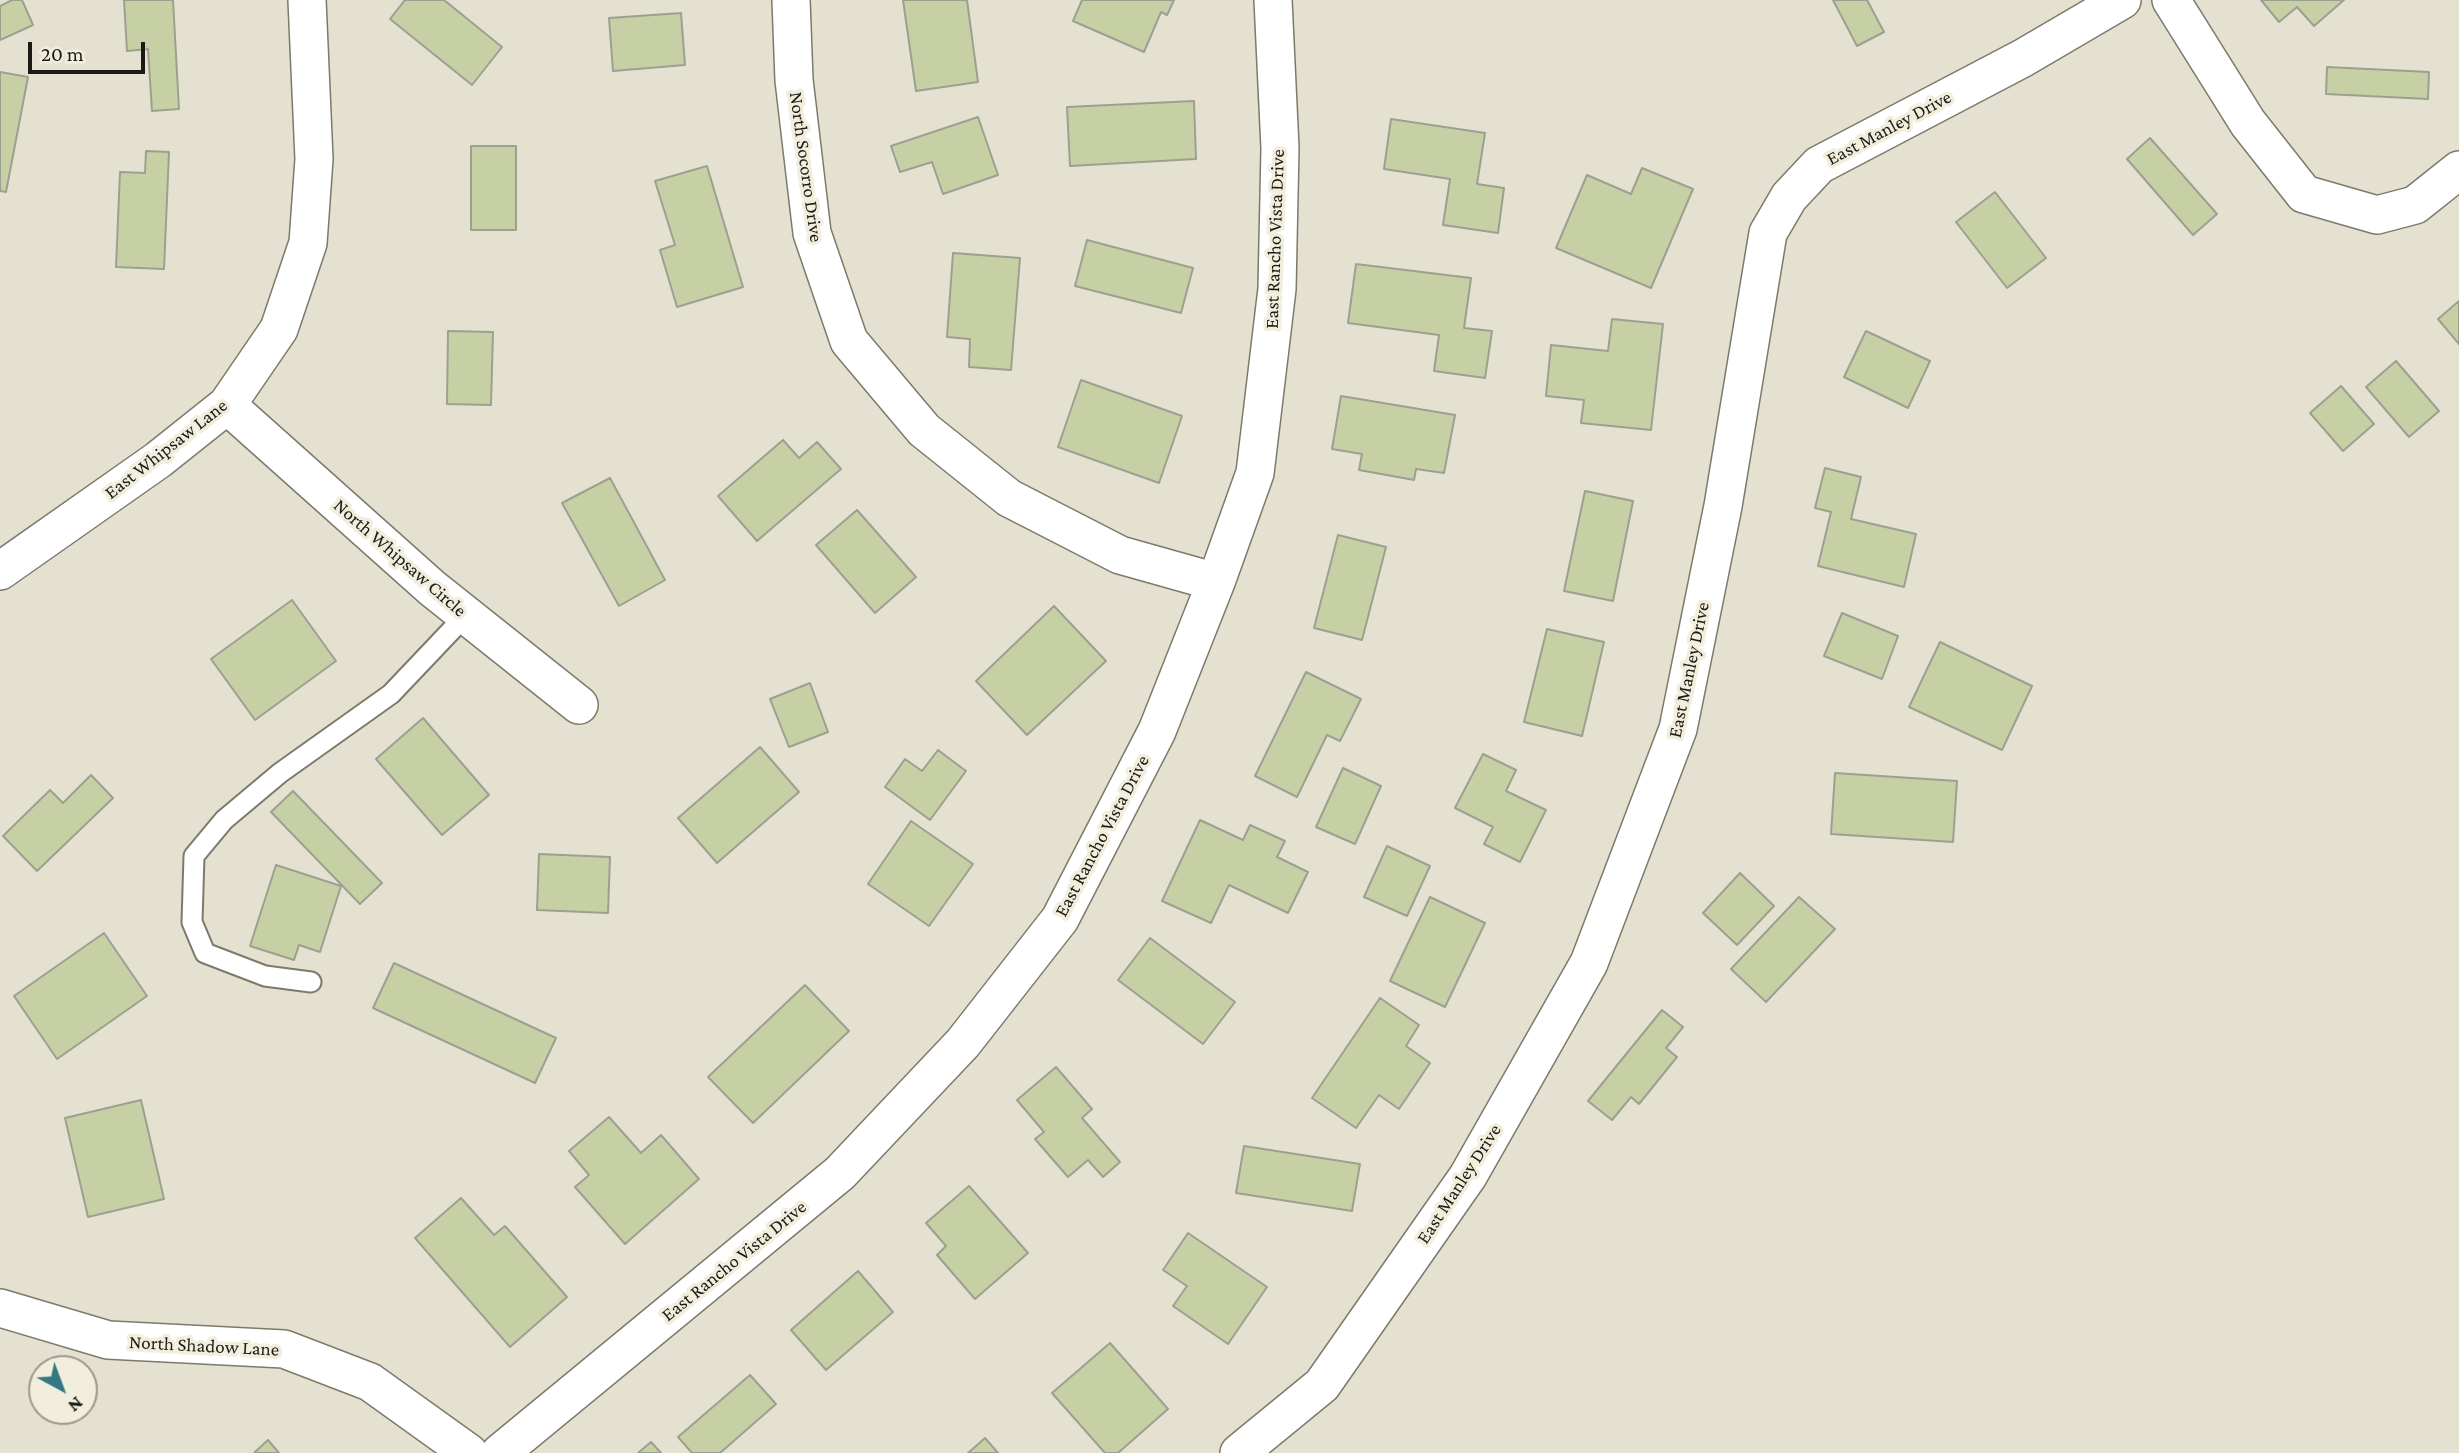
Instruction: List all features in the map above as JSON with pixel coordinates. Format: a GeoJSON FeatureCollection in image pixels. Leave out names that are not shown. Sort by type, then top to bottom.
{"type":"FeatureCollection","features":[{"type":"Feature","properties":{"kind":"street","name":"East Whipsaw Lane"},"geometry":{"type":"LineString","coordinates":[[0,572],[158,460],[227,405],[279,329],[308,243],[314,159],[307,0]]}},
{"type":"Feature","properties":{"kind":"street","name":"North Socorro Drive"},"geometry":{"type":"LineString","coordinates":[[792,0],[794,80],[813,233],[849,341],[924,430],[1009,498],[1120,555],[1216,582]]}},
{"type":"Feature","properties":{"kind":"street","name":"East Rancho Vista Drive"},"geometry":{"type":"LineString","coordinates":[[500,1453],[840,1173],[963,1042],[1060,919],[1157,731],[1216,582],[1255,473],[1277,289],[1280,148],[1273,0]]}},
{"type":"Feature","properties":{"kind":"street","name":"East Manley Drive"},"geometry":{"type":"LineString","coordinates":[[1239,1453],[1322,1385],[1468,1176],[1589,963],[1678,729],[1723,506],[1768,233],[1789,197],[1819,165],[2023,58],[2122,0]]}},
{"type":"Feature","properties":{"kind":"street"},"geometry":{"type":"LineString","coordinates":[[2171,0],[2248,123],[2304,194],[2377,215],[2415,205],[2459,170]]}},
{"type":"Feature","properties":{"kind":"street","name":"North Whipsaw Circle"},"geometry":{"type":"LineString","coordinates":[[227,405],[432,588],[579,705]]}},
{"type":"Feature","properties":{"kind":"street","name":"North Shadow Lane"},"geometry":{"type":"LineString","coordinates":[[0,1308],[108,1340],[284,1349],[370,1382],[469,1453]]}},
{"type":"Feature","properties":{"kind":"lane"},"geometry":{"type":"LineString","coordinates":[[311,982],[265,976],[205,953],[192,922],[194,856],[225,820],[280,773],[391,694],[466,615]]}},
{"type":"Feature","properties":{"kind":"building"},"geometry":{"type":"Polygon","coordinates":[[[12,0],[22,0],[33,25],[0,40],[0,6],[12,0]]]}},
{"type":"Feature","properties":{"kind":"building"},"geometry":{"type":"Polygon","coordinates":[[[124,0],[173,0],[179,109],[152,111],[148,49],[127,51],[124,0]]]}},
{"type":"Feature","properties":{"kind":"building"},"geometry":{"type":"Polygon","coordinates":[[[405,0],[444,0],[502,47],[472,85],[390,19],[405,0]]]}},
{"type":"Feature","properties":{"kind":"building"},"geometry":{"type":"Polygon","coordinates":[[[903,0],[967,0],[978,82],[916,91],[903,0]]]}},
{"type":"Feature","properties":{"kind":"building"},"geometry":{"type":"Polygon","coordinates":[[[1082,0],[1174,0],[1167,15],[1161,12],[1144,52],[1073,21],[1082,0]]]}},
{"type":"Feature","properties":{"kind":"building"},"geometry":{"type":"Polygon","coordinates":[[[1833,0],[1867,0],[1884,32],[1857,46],[1833,0]]]}},
{"type":"Feature","properties":{"kind":"building"},"geometry":{"type":"Polygon","coordinates":[[[2261,0],[2344,0],[2314,26],[2297,7],[2279,22],[2261,0]]]}},
{"type":"Feature","properties":{"kind":"building"},"geometry":{"type":"Polygon","coordinates":[[[681,13],[685,65],[613,71],[609,18],[681,13]]]}},
{"type":"Feature","properties":{"kind":"building"},"geometry":{"type":"Polygon","coordinates":[[[2327,67],[2429,72],[2428,99],[2326,94],[2327,67]]]}},
{"type":"Feature","properties":{"kind":"building"},"geometry":{"type":"Polygon","coordinates":[[[0,72],[28,77],[6,192],[0,191],[0,72]]]}},
{"type":"Feature","properties":{"kind":"building"},"geometry":{"type":"Polygon","coordinates":[[[1194,101],[1196,159],[1070,166],[1067,107],[1194,101]]]}},
{"type":"Feature","properties":{"kind":"building"},"geometry":{"type":"Polygon","coordinates":[[[978,117],[998,175],[943,194],[932,162],[900,172],[891,146],[978,117]]]}},
{"type":"Feature","properties":{"kind":"building"},"geometry":{"type":"Polygon","coordinates":[[[1391,119],[1485,133],[1477,184],[1504,188],[1498,233],[1443,225],[1450,179],[1384,169],[1391,119]]]}},
{"type":"Feature","properties":{"kind":"building"},"geometry":{"type":"Polygon","coordinates":[[[2150,138],[2217,214],[2193,235],[2127,159],[2150,138]]]}},
{"type":"Feature","properties":{"kind":"building"},"geometry":{"type":"Polygon","coordinates":[[[471,146],[516,146],[516,230],[471,230],[471,146]]]}},
{"type":"Feature","properties":{"kind":"building"},"geometry":{"type":"Polygon","coordinates":[[[146,151],[169,152],[164,269],[116,267],[120,172],[145,173],[146,151]]]}},
{"type":"Feature","properties":{"kind":"building"},"geometry":{"type":"Polygon","coordinates":[[[707,166],[743,287],[677,307],[660,250],[675,245],[655,181],[707,166]]]}},
{"type":"Feature","properties":{"kind":"building"},"geometry":{"type":"Polygon","coordinates":[[[1642,168],[1693,189],[1651,288],[1556,248],[1587,175],[1631,194],[1642,168]]]}},
{"type":"Feature","properties":{"kind":"building"},"geometry":{"type":"Polygon","coordinates":[[[1995,192],[2046,258],[2007,288],[1956,222],[1995,192]]]}},
{"type":"Feature","properties":{"kind":"building"},"geometry":{"type":"Polygon","coordinates":[[[1087,240],[1193,268],[1181,313],[1075,286],[1087,240]]]}},
{"type":"Feature","properties":{"kind":"building"},"geometry":{"type":"Polygon","coordinates":[[[953,253],[1020,258],[1011,370],[969,367],[970,339],[947,337],[953,253]]]}},
{"type":"Feature","properties":{"kind":"building"},"geometry":{"type":"Polygon","coordinates":[[[1356,264],[1471,278],[1464,328],[1492,331],[1485,378],[1434,371],[1439,335],[1348,323],[1356,264]]]}},
{"type":"Feature","properties":{"kind":"building"},"geometry":{"type":"Polygon","coordinates":[[[2459,301],[2459,344],[2438,319],[2459,301]]]}},
{"type":"Feature","properties":{"kind":"building"},"geometry":{"type":"Polygon","coordinates":[[[1612,319],[1663,324],[1651,430],[1581,423],[1584,400],[1546,396],[1551,345],[1608,351],[1612,319]]]}},
{"type":"Feature","properties":{"kind":"building"},"geometry":{"type":"Polygon","coordinates":[[[448,331],[493,332],[491,405],[447,404],[448,331]]]}},
{"type":"Feature","properties":{"kind":"building"},"geometry":{"type":"Polygon","coordinates":[[[1866,331],[1930,361],[1908,408],[1844,377],[1866,331]]]}},
{"type":"Feature","properties":{"kind":"building"},"geometry":{"type":"Polygon","coordinates":[[[2396,361],[2439,411],[2409,437],[2366,387],[2396,361]]]}},
{"type":"Feature","properties":{"kind":"building"},"geometry":{"type":"Polygon","coordinates":[[[1081,380],[1182,416],[1159,483],[1058,447],[1081,380]]]}},
{"type":"Feature","properties":{"kind":"building"},"geometry":{"type":"Polygon","coordinates":[[[2341,386],[2374,424],[2343,451],[2310,413],[2341,386]]]}},
{"type":"Feature","properties":{"kind":"building"},"geometry":{"type":"Polygon","coordinates":[[[1341,396],[1455,415],[1444,473],[1416,469],[1414,480],[1359,470],[1362,454],[1332,449],[1341,396]]]}},
{"type":"Feature","properties":{"kind":"building"},"geometry":{"type":"Polygon","coordinates":[[[783,440],[799,458],[817,442],[841,469],[757,541],[718,496],[783,440]]]}},
{"type":"Feature","properties":{"kind":"building"},"geometry":{"type":"Polygon","coordinates":[[[1825,468],[1861,477],[1851,519],[1916,534],[1904,587],[1818,566],[1831,512],[1815,508],[1825,468]]]}},
{"type":"Feature","properties":{"kind":"building"},"geometry":{"type":"Polygon","coordinates":[[[610,478],[665,580],[619,606],[562,503],[610,478]]]}},
{"type":"Feature","properties":{"kind":"building"},"geometry":{"type":"Polygon","coordinates":[[[1585,491],[1633,501],[1613,601],[1564,591],[1585,491]]]}},
{"type":"Feature","properties":{"kind":"building"},"geometry":{"type":"Polygon","coordinates":[[[857,510],[916,577],[875,613],[816,545],[857,510]]]}},
{"type":"Feature","properties":{"kind":"building"},"geometry":{"type":"Polygon","coordinates":[[[1338,535],[1386,547],[1362,640],[1314,628],[1338,535]]]}},
{"type":"Feature","properties":{"kind":"building"},"geometry":{"type":"Polygon","coordinates":[[[292,600],[336,661],[255,720],[211,659],[292,600]]]}},
{"type":"Feature","properties":{"kind":"building"},"geometry":{"type":"Polygon","coordinates":[[[1054,606],[1106,661],[1027,735],[976,681],[1054,606]]]}},
{"type":"Feature","properties":{"kind":"building"},"geometry":{"type":"Polygon","coordinates":[[[1842,613],[1898,636],[1882,679],[1824,656],[1842,613]]]}},
{"type":"Feature","properties":{"kind":"building"},"geometry":{"type":"Polygon","coordinates":[[[1547,629],[1604,642],[1582,736],[1524,722],[1547,629]]]}},
{"type":"Feature","properties":{"kind":"building"},"geometry":{"type":"Polygon","coordinates":[[[1940,642],[2032,686],[2002,750],[1909,707],[1940,642]]]}},
{"type":"Feature","properties":{"kind":"building"},"geometry":{"type":"Polygon","coordinates":[[[1306,672],[1361,699],[1340,741],[1327,735],[1297,797],[1255,776],[1306,672]]]}},
{"type":"Feature","properties":{"kind":"building"},"geometry":{"type":"Polygon","coordinates":[[[810,683],[828,732],[789,747],[770,699],[810,683]]]}},
{"type":"Feature","properties":{"kind":"building"},"geometry":{"type":"Polygon","coordinates":[[[423,718],[489,795],[442,835],[376,759],[423,718]]]}},
{"type":"Feature","properties":{"kind":"building"},"geometry":{"type":"Polygon","coordinates":[[[760,747],[799,792],[717,863],[678,818],[760,747]]]}},
{"type":"Feature","properties":{"kind":"building"},"geometry":{"type":"Polygon","coordinates":[[[938,750],[966,771],[930,820],[885,787],[905,759],[922,771],[938,750]]]}},
{"type":"Feature","properties":{"kind":"building"},"geometry":{"type":"Polygon","coordinates":[[[1483,754],[1516,770],[1506,791],[1546,810],[1520,862],[1484,844],[1493,827],[1455,808],[1483,754]]]}},
{"type":"Feature","properties":{"kind":"building"},"geometry":{"type":"Polygon","coordinates":[[[1343,768],[1381,786],[1355,844],[1316,827],[1343,768]]]}},
{"type":"Feature","properties":{"kind":"building"},"geometry":{"type":"Polygon","coordinates":[[[1835,773],[1957,781],[1953,842],[1831,834],[1835,773]]]}},
{"type":"Feature","properties":{"kind":"building"},"geometry":{"type":"Polygon","coordinates":[[[91,775],[113,798],[37,871],[3,836],[50,790],[63,803],[91,775]]]}},
{"type":"Feature","properties":{"kind":"building"},"geometry":{"type":"Polygon","coordinates":[[[293,791],[382,883],[360,904],[271,812],[293,791]]]}},
{"type":"Feature","properties":{"kind":"building"},"geometry":{"type":"Polygon","coordinates":[[[1200,820],[1243,840],[1250,825],[1285,841],[1277,857],[1308,872],[1288,913],[1229,885],[1211,923],[1162,901],[1200,820]]]}},
{"type":"Feature","properties":{"kind":"building"},"geometry":{"type":"Polygon","coordinates":[[[911,821],[973,864],[929,926],[868,884],[911,821]]]}},
{"type":"Feature","properties":{"kind":"building"},"geometry":{"type":"Polygon","coordinates":[[[1387,846],[1430,866],[1407,916],[1364,897],[1387,846]]]}},
{"type":"Feature","properties":{"kind":"building"},"geometry":{"type":"Polygon","coordinates":[[[539,854],[610,857],[608,913],[537,910],[539,854]]]}},
{"type":"Feature","properties":{"kind":"building"},"geometry":{"type":"Polygon","coordinates":[[[276,865],[341,886],[320,952],[299,945],[294,960],[250,946],[276,865]]]}},
{"type":"Feature","properties":{"kind":"building"},"geometry":{"type":"Polygon","coordinates":[[[1740,873],[1774,906],[1737,945],[1703,913],[1740,873]]]}},
{"type":"Feature","properties":{"kind":"building"},"geometry":{"type":"Polygon","coordinates":[[[1430,897],[1485,923],[1445,1007],[1390,981],[1430,897]]]}},
{"type":"Feature","properties":{"kind":"building"},"geometry":{"type":"Polygon","coordinates":[[[1799,897],[1835,929],[1766,1002],[1731,969],[1799,897]]]}},
{"type":"Feature","properties":{"kind":"building"},"geometry":{"type":"Polygon","coordinates":[[[104,933],[147,996],[57,1059],[14,996],[104,933]]]}},
{"type":"Feature","properties":{"kind":"building"},"geometry":{"type":"Polygon","coordinates":[[[1150,938],[1235,1002],[1203,1044],[1118,980],[1150,938]]]}},
{"type":"Feature","properties":{"kind":"building"},"geometry":{"type":"Polygon","coordinates":[[[394,963],[556,1038],[535,1083],[373,1008],[394,963]]]}},
{"type":"Feature","properties":{"kind":"building"},"geometry":{"type":"Polygon","coordinates":[[[805,985],[849,1031],[753,1123],[708,1077],[805,985]]]}},
{"type":"Feature","properties":{"kind":"building"},"geometry":{"type":"Polygon","coordinates":[[[1380,998],[1419,1025],[1406,1046],[1430,1063],[1399,1109],[1379,1095],[1356,1128],[1312,1098],[1380,998]]]}},
{"type":"Feature","properties":{"kind":"building"},"geometry":{"type":"Polygon","coordinates":[[[1662,1010],[1683,1027],[1666,1048],[1677,1057],[1639,1104],[1631,1097],[1612,1120],[1588,1101],[1662,1010]]]}},
{"type":"Feature","properties":{"kind":"building"},"geometry":{"type":"Polygon","coordinates":[[[1056,1067],[1092,1109],[1082,1118],[1120,1162],[1103,1177],[1088,1160],[1068,1177],[1035,1139],[1044,1132],[1017,1100],[1056,1067]]]}},
{"type":"Feature","properties":{"kind":"building"},"geometry":{"type":"Polygon","coordinates":[[[141,1100],[164,1199],[88,1217],[65,1118],[141,1100]]]}},
{"type":"Feature","properties":{"kind":"building"},"geometry":{"type":"Polygon","coordinates":[[[609,1117],[641,1153],[661,1135],[699,1179],[625,1244],[575,1187],[589,1175],[569,1151],[609,1117]]]}},
{"type":"Feature","properties":{"kind":"building"},"geometry":{"type":"Polygon","coordinates":[[[1244,1146],[1360,1164],[1352,1211],[1236,1193],[1244,1146]]]}},
{"type":"Feature","properties":{"kind":"building"},"geometry":{"type":"Polygon","coordinates":[[[969,1186],[1028,1253],[975,1299],[937,1255],[946,1246],[926,1223],[969,1186]]]}},
{"type":"Feature","properties":{"kind":"building"},"geometry":{"type":"Polygon","coordinates":[[[461,1198],[494,1235],[505,1226],[567,1297],[510,1347],[415,1238],[461,1198]]]}},
{"type":"Feature","properties":{"kind":"building"},"geometry":{"type":"Polygon","coordinates":[[[1188,1233],[1267,1287],[1228,1344],[1173,1306],[1187,1286],[1163,1270],[1188,1233]]]}},
{"type":"Feature","properties":{"kind":"building"},"geometry":{"type":"Polygon","coordinates":[[[858,1271],[893,1312],[826,1370],[791,1330],[858,1271]]]}},
{"type":"Feature","properties":{"kind":"building"},"geometry":{"type":"Polygon","coordinates":[[[1110,1343],[1168,1409],[1118,1453],[1105,1453],[1052,1393],[1110,1343]]]}},
{"type":"Feature","properties":{"kind":"building"},"geometry":{"type":"Polygon","coordinates":[[[750,1375],[776,1404],[720,1453],[692,1453],[678,1437],[750,1375]]]}},
{"type":"Feature","properties":{"kind":"building"},"geometry":{"type":"Polygon","coordinates":[[[985,1438],[998,1453],[968,1453],[985,1438]]]}},
{"type":"Feature","properties":{"kind":"building"},"geometry":{"type":"Polygon","coordinates":[[[268,1440],[279,1453],[254,1453],[268,1440]]]}},
{"type":"Feature","properties":{"kind":"building"},"geometry":{"type":"Polygon","coordinates":[[[651,1442],[661,1453],[638,1453],[651,1442]]]}}]}
